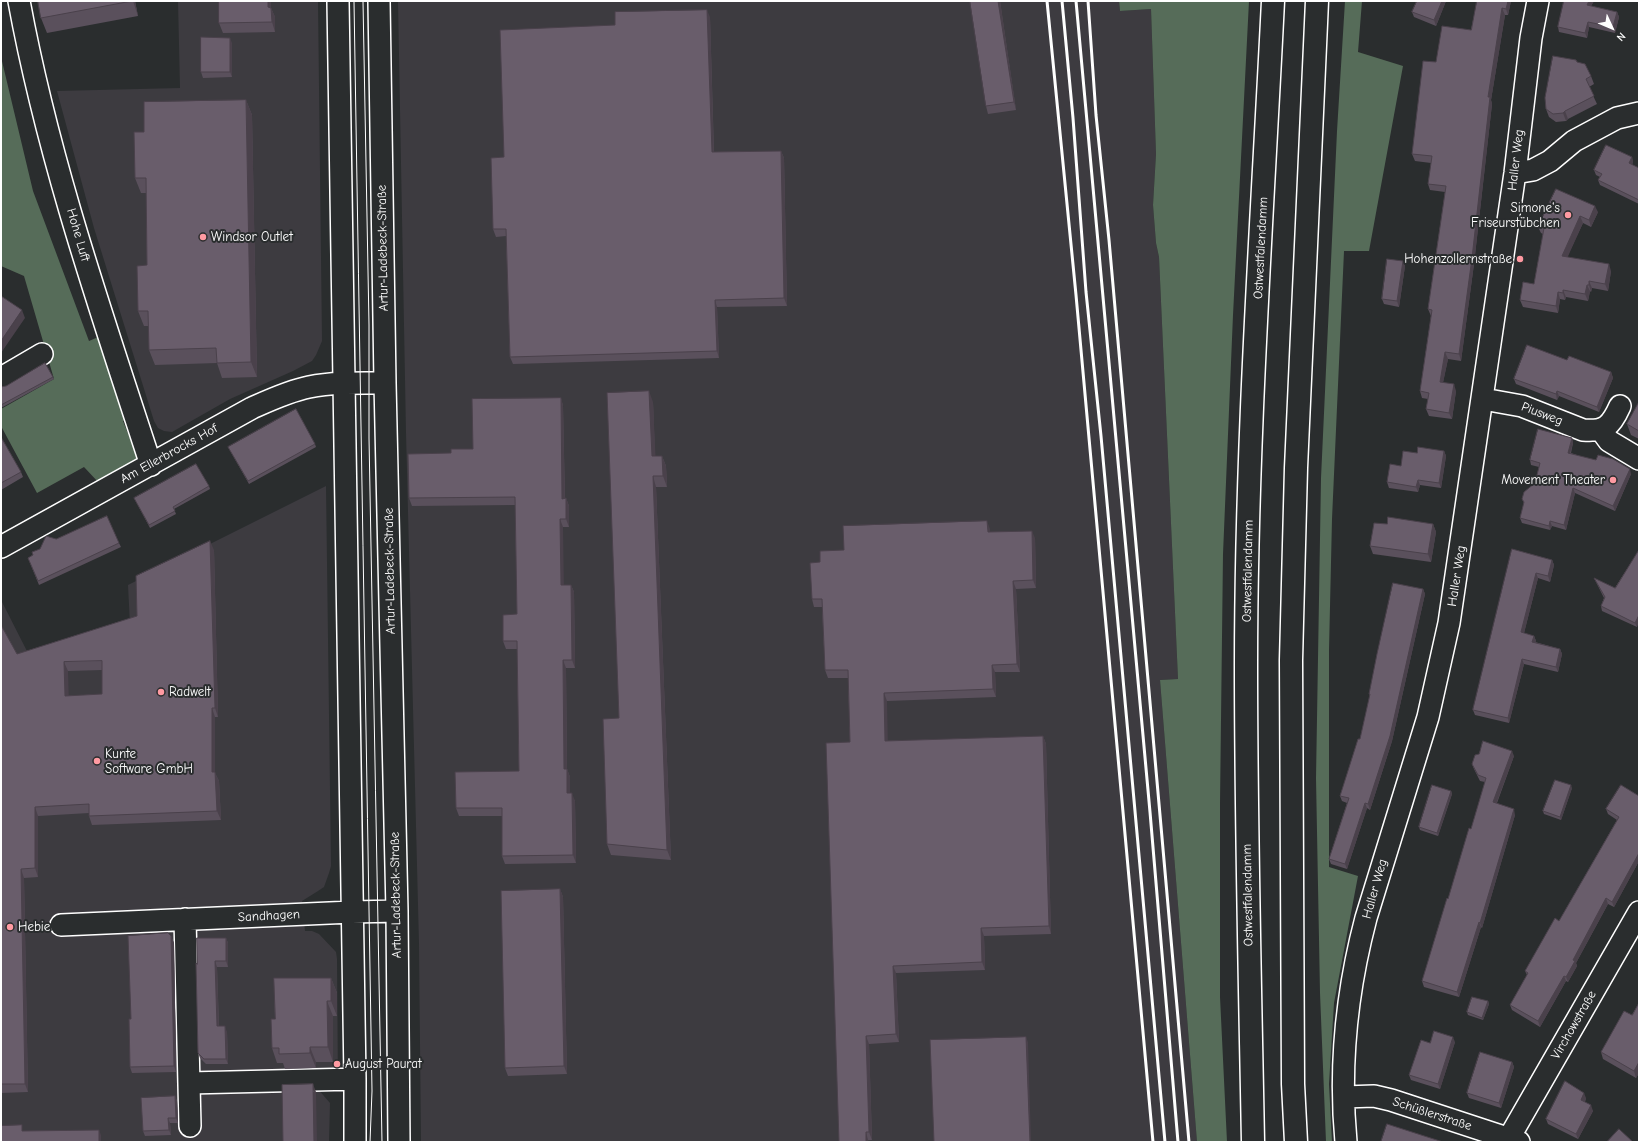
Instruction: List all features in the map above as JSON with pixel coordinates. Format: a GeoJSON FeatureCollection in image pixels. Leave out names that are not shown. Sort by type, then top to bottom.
{"type":"FeatureCollection","features":[{"type":"Feature","properties":{"kind":"highway","name":"Ostwestfalendamm"},"geometry":{"type":"LineString","coordinates":[[1253,1142],[1246,665],[1250,456],[1273,1]]}},
{"type":"Feature","properties":{"kind":"highway"},"geometry":{"type":"LineString","coordinates":[[1296,1142],[1293,1076],[1291,660],[1296,468],[1317,1]]}},
{"type":"Feature","properties":{"kind":"street","name":"Hohe Luft"},"geometry":{"type":"LineString","coordinates":[[19,1],[27,44],[56,160],[89,274],[151,465]]}},
{"type":"Feature","properties":{"kind":"street"},"geometry":{"type":"LineString","coordinates":[[338,1],[355,1079],[354,1142]]}},
{"type":"Feature","properties":{"kind":"street","name":"Artur-Ladebeck-Straße"},"geometry":{"type":"LineString","coordinates":[[379,1],[397,911],[399,1142]]}},
{"type":"Feature","properties":{"kind":"street","name":"Haller Weg"},"geometry":{"type":"LineString","coordinates":[[1346,1142],[1344,1098],[1347,1020],[1359,945],[1426,724],[1450,616],[1483,399],[1515,173],[1531,38],[1538,1]]}},
{"type":"Feature","properties":{"kind":"street"},"geometry":{"type":"LineString","coordinates":[[1515,173],[1533,170],[1550,161],[1574,141],[1610,121],[1639,113]]}},
{"type":"Feature","properties":{"kind":"street"},"geometry":{"type":"LineString","coordinates":[[1,378],[42,354]]}},
{"type":"Feature","properties":{"kind":"street","name":"Am Ellerbrocks Hof"},"geometry":{"type":"LineString","coordinates":[[1,547],[252,408],[279,396],[309,387],[344,383],[386,383]]}},
{"type":"Feature","properties":{"kind":"street","name":"Piusweg"},"geometry":{"type":"LineString","coordinates":[[1483,399],[1522,406],[1583,430],[1601,430]]}},
{"type":"Feature","properties":{"kind":"street"},"geometry":{"type":"LineString","coordinates":[[1620,406],[1615,419],[1601,430],[1609,441],[1639,458]]}},
{"type":"Feature","properties":{"kind":"street","name":"Sandhagen"},"geometry":{"type":"LineString","coordinates":[[61,925],[397,911]]}},
{"type":"Feature","properties":{"kind":"street","name":"Virchowstraße"},"geometry":{"type":"LineString","coordinates":[[1514,1140],[1639,912]]}},
{"type":"Feature","properties":{"kind":"street"},"geometry":{"type":"LineString","coordinates":[[185,920],[190,1126]]}},
{"type":"Feature","properties":{"kind":"street"},"geometry":{"type":"LineString","coordinates":[[189,1083],[355,1079]]}},
{"type":"Feature","properties":{"kind":"street","name":"Schüßlerstraße"},"geometry":{"type":"LineString","coordinates":[[1344,1098],[1374,1096],[1391,1100],[1514,1140]]}},
{"type":"Feature","properties":{"kind":"shaded area"},"geometry":{"type":"Polygon","coordinates":[[[178,1],[318,1],[322,341],[312,361],[230,399],[172,432],[164,431],[158,428],[154,421],[94,228],[57,91],[180,88],[178,1]]]}},
{"type":"Feature","properties":{"kind":"shaded area"},"geometry":{"type":"Polygon","coordinates":[[[398,1],[1119,1],[1120,11],[1151,9],[1156,154],[1153,205],[1156,243],[1159,257],[1178,679],[1160,680],[1197,1142],[421,1142],[419,944],[406,433],[398,1]]]}},
{"type":"Feature","properties":{"kind":"shaded area"},"geometry":{"type":"Polygon","coordinates":[[[326,486],[331,866],[324,887],[302,901],[305,931],[312,931],[319,934],[336,952],[337,959],[338,1086],[317,1088],[330,1103],[329,1142],[1,1142],[1,600],[30,657],[130,625],[128,585],[326,486]]]}},
{"type":"Feature","properties":{"kind":"green space"},"geometry":{"type":"Polygon","coordinates":[[[1119,1],[1249,1],[1233,315],[1223,554],[1220,803],[1220,997],[1227,1142],[1197,1142],[1160,680],[1178,679],[1159,257],[1156,243],[1153,205],[1156,154],[1151,9],[1120,11],[1119,1]]]}},
{"type":"Feature","properties":{"kind":"green space"},"geometry":{"type":"Polygon","coordinates":[[[1345,1],[1362,1],[1358,52],[1403,66],[1369,251],[1344,251],[1332,519],[1329,650],[1329,867],[1358,876],[1334,1003],[1329,1084],[1332,1142],[1326,1142],[1320,993],[1316,778],[1321,478],[1337,131],[1345,1]]]}},
{"type":"Feature","properties":{"kind":"green space"},"geometry":{"type":"Polygon","coordinates":[[[1,57],[33,191],[89,341],[103,335],[132,416],[123,421],[139,461],[99,483],[84,467],[37,493],[1,426],[1,409],[54,379],[24,276],[1,266],[1,57]]]}},
{"type":"Feature","properties":{"kind":"building"},"geometry":{"type":"Polygon","coordinates":[[[38,1],[132,1],[41,18],[38,1]]]}},
{"type":"Feature","properties":{"kind":"building"},"geometry":{"type":"Polygon","coordinates":[[[219,1],[268,1],[268,7],[271,8],[272,22],[219,23],[219,1]]]}},
{"type":"Feature","properties":{"kind":"building"},"geometry":{"type":"Polygon","coordinates":[[[970,1],[998,1],[1014,102],[986,106],[970,1]]]}},
{"type":"Feature","properties":{"kind":"building"},"geometry":{"type":"Polygon","coordinates":[[[1417,1],[1442,1],[1434,20],[1412,12],[1417,1]]]}},
{"type":"Feature","properties":{"kind":"building"},"geometry":{"type":"Polygon","coordinates":[[[1477,1],[1508,1],[1506,9],[1502,8],[1488,97],[1490,97],[1472,258],[1459,354],[1445,352],[1440,382],[1454,384],[1449,413],[1426,409],[1429,393],[1420,391],[1432,310],[1428,309],[1446,186],[1428,184],[1432,156],[1412,154],[1423,61],[1436,62],[1442,26],[1471,30],[1477,1]]]}},
{"type":"Feature","properties":{"kind":"building"},"geometry":{"type":"Polygon","coordinates":[[[1564,1],[1589,1],[1587,5],[1617,12],[1613,27],[1588,22],[1585,33],[1558,27],[1564,1]]]}},
{"type":"Feature","properties":{"kind":"building"},"geometry":{"type":"Polygon","coordinates":[[[707,10],[712,152],[781,151],[784,298],[715,300],[717,351],[510,357],[506,229],[493,229],[491,158],[504,157],[500,30],[615,25],[615,12],[707,10]]]}},
{"type":"Feature","properties":{"kind":"building"},"geometry":{"type":"Polygon","coordinates":[[[201,37],[230,38],[230,72],[201,72],[201,37]]]}},
{"type":"Feature","properties":{"kind":"building"},"geometry":{"type":"Polygon","coordinates":[[[1553,56],[1576,60],[1577,62],[1585,64],[1591,76],[1586,79],[1594,96],[1563,113],[1553,114],[1546,109],[1545,98],[1553,56]]]}},
{"type":"Feature","properties":{"kind":"building","name":"Windsor Outlet"},"geometry":{"type":"Polygon","coordinates":[[[246,100],[251,362],[217,363],[216,348],[149,350],[148,311],[138,311],[137,266],[147,265],[146,178],[135,178],[134,132],[144,132],[144,102],[246,100]]]}},
{"type":"Feature","properties":{"kind":"building"},"geometry":{"type":"Polygon","coordinates":[[[1606,145],[1632,157],[1629,163],[1639,168],[1639,200],[1598,180],[1602,174],[1594,170],[1606,145]]]}},
{"type":"Feature","properties":{"kind":"building"},"geometry":{"type":"Polygon","coordinates":[[[1556,189],[1595,206],[1589,220],[1580,216],[1562,256],[1609,264],[1605,284],[1589,281],[1585,294],[1563,290],[1563,293],[1558,292],[1556,306],[1520,300],[1523,282],[1534,284],[1544,228],[1538,227],[1556,189]]]}},
{"type":"Feature","properties":{"kind":"building"},"geometry":{"type":"Polygon","coordinates":[[[1387,259],[1403,261],[1397,301],[1382,299],[1387,259]]]}},
{"type":"Feature","properties":{"kind":"building"},"geometry":{"type":"Polygon","coordinates":[[[1,296],[22,310],[1,341],[1,296]]]}},
{"type":"Feature","properties":{"kind":"building"},"geometry":{"type":"Polygon","coordinates":[[[1527,345],[1567,360],[1569,356],[1611,372],[1597,407],[1557,391],[1556,394],[1514,379],[1527,345]]]}},
{"type":"Feature","properties":{"kind":"building"},"geometry":{"type":"Polygon","coordinates":[[[45,363],[53,377],[1,405],[1,387],[6,386],[45,363]]]}},
{"type":"Feature","properties":{"kind":"building"},"geometry":{"type":"Polygon","coordinates":[[[649,391],[652,456],[662,456],[663,476],[653,476],[667,850],[607,844],[603,719],[619,718],[607,393],[649,391]]]}},
{"type":"Feature","properties":{"kind":"building"},"geometry":{"type":"Polygon","coordinates":[[[561,398],[562,499],[566,498],[566,519],[560,519],[561,585],[571,585],[572,660],[563,660],[564,769],[567,769],[567,793],[572,793],[573,855],[502,856],[502,808],[456,808],[455,772],[519,771],[517,641],[503,641],[503,615],[517,614],[515,497],[409,498],[408,454],[451,453],[451,449],[473,449],[472,399],[561,398]]]}},
{"type":"Feature","properties":{"kind":"building"},"geometry":{"type":"Polygon","coordinates":[[[1639,402],[1639,431],[1627,424],[1639,402]]]}},
{"type":"Feature","properties":{"kind":"building"},"geometry":{"type":"Polygon","coordinates":[[[296,409],[315,444],[248,481],[228,447],[296,409]]]}},
{"type":"Feature","properties":{"kind":"building"},"geometry":{"type":"Polygon","coordinates":[[[1538,429],[1572,438],[1568,453],[1596,460],[1598,455],[1613,459],[1630,469],[1613,506],[1573,488],[1564,525],[1550,521],[1549,526],[1520,518],[1524,502],[1522,499],[1524,492],[1535,483],[1540,463],[1530,460],[1538,429]]]}},
{"type":"Feature","properties":{"kind":"building"},"geometry":{"type":"Polygon","coordinates":[[[1,437],[21,472],[1,483],[1,437]]]}},
{"type":"Feature","properties":{"kind":"building"},"geometry":{"type":"Polygon","coordinates":[[[1418,447],[1444,451],[1439,483],[1418,480],[1416,487],[1387,482],[1390,464],[1401,466],[1403,451],[1417,453],[1418,447]]]}},
{"type":"Feature","properties":{"kind":"building"},"geometry":{"type":"Polygon","coordinates":[[[196,464],[209,486],[173,507],[175,511],[149,525],[134,498],[196,464]]]}},
{"type":"Feature","properties":{"kind":"building"},"geometry":{"type":"Polygon","coordinates":[[[107,516],[119,543],[38,581],[28,558],[33,555],[32,552],[40,549],[46,536],[56,539],[107,516]]]}},
{"type":"Feature","properties":{"kind":"building"},"geometry":{"type":"Polygon","coordinates":[[[1388,517],[1433,524],[1428,554],[1370,546],[1374,523],[1387,524],[1388,517]]]}},
{"type":"Feature","properties":{"kind":"building"},"geometry":{"type":"Polygon","coordinates":[[[987,521],[988,532],[1032,531],[1033,580],[1013,581],[1017,664],[992,665],[993,689],[884,693],[885,741],[1043,736],[1049,926],[981,928],[982,962],[893,966],[896,1034],[866,1036],[869,1132],[866,1132],[866,1142],[839,1142],[826,743],[850,742],[848,670],[825,670],[822,599],[812,599],[810,563],[820,562],[820,551],[844,550],[843,526],[987,521]]]}},
{"type":"Feature","properties":{"kind":"building"},"geometry":{"type":"Polygon","coordinates":[[[210,541],[215,708],[212,708],[212,772],[215,772],[217,811],[89,816],[89,804],[35,807],[35,868],[21,869],[25,1084],[1,1084],[1,625],[17,654],[137,616],[136,576],[210,541]],[[102,661],[64,662],[65,696],[102,694],[102,661]]]}},
{"type":"Feature","properties":{"kind":"building"},"geometry":{"type":"Polygon","coordinates":[[[1512,549],[1552,560],[1548,576],[1536,573],[1521,632],[1534,636],[1532,642],[1560,649],[1556,667],[1522,659],[1508,718],[1473,710],[1512,549]]]}},
{"type":"Feature","properties":{"kind":"building"},"geometry":{"type":"Polygon","coordinates":[[[1639,550],[1639,615],[1635,623],[1601,606],[1605,597],[1594,578],[1615,588],[1639,550]]]}},
{"type":"Feature","properties":{"kind":"building"},"geometry":{"type":"Polygon","coordinates":[[[1393,583],[1423,589],[1390,736],[1368,804],[1365,803],[1345,864],[1329,859],[1349,798],[1340,796],[1358,739],[1360,739],[1393,583]]]}},
{"type":"Feature","properties":{"kind":"building"},"geometry":{"type":"Polygon","coordinates":[[[1483,741],[1512,751],[1493,802],[1514,809],[1480,923],[1479,922],[1457,992],[1422,981],[1486,778],[1478,775],[1472,764],[1475,755],[1479,754],[1483,741]]]}},
{"type":"Feature","properties":{"kind":"building"},"geometry":{"type":"Polygon","coordinates":[[[1555,780],[1571,785],[1560,817],[1543,811],[1555,780]]]}},
{"type":"Feature","properties":{"kind":"building"},"geometry":{"type":"Polygon","coordinates":[[[1432,785],[1451,791],[1437,833],[1419,827],[1432,785]]]}},
{"type":"Feature","properties":{"kind":"building"},"geometry":{"type":"Polygon","coordinates":[[[1621,785],[1639,796],[1639,853],[1612,902],[1606,898],[1573,960],[1575,961],[1566,977],[1564,976],[1538,1021],[1510,1005],[1528,973],[1525,971],[1555,918],[1559,921],[1619,817],[1606,809],[1621,785]]]}},
{"type":"Feature","properties":{"kind":"building"},"geometry":{"type":"Polygon","coordinates":[[[560,889],[564,1066],[505,1068],[501,891],[560,889]]]}},
{"type":"Feature","properties":{"kind":"building"},"geometry":{"type":"Polygon","coordinates":[[[168,933],[171,936],[174,1066],[130,1067],[129,1019],[131,1019],[128,936],[168,933]]]}},
{"type":"Feature","properties":{"kind":"building"},"geometry":{"type":"Polygon","coordinates":[[[197,938],[226,938],[226,961],[215,961],[217,1026],[225,1026],[226,1059],[204,1059],[198,1053],[196,963],[197,964],[197,938]]]}},
{"type":"Feature","properties":{"kind":"building"},"geometry":{"type":"Polygon","coordinates":[[[274,978],[331,978],[331,1001],[327,1001],[328,1047],[310,1047],[310,1053],[279,1054],[279,1048],[272,1048],[271,1019],[275,1019],[274,978]]]}},
{"type":"Feature","properties":{"kind":"building"},"geometry":{"type":"Polygon","coordinates":[[[1472,997],[1488,1001],[1482,1018],[1467,1012],[1472,997]]]}},
{"type":"Feature","properties":{"kind":"building"},"geometry":{"type":"Polygon","coordinates":[[[1639,1003],[1639,1062],[1634,1071],[1601,1052],[1624,1011],[1632,1015],[1639,1003]]]}},
{"type":"Feature","properties":{"kind":"building"},"geometry":{"type":"Polygon","coordinates":[[[1434,1031],[1453,1037],[1438,1084],[1409,1075],[1421,1040],[1430,1043],[1434,1031]]]}},
{"type":"Feature","properties":{"kind":"building"},"geometry":{"type":"Polygon","coordinates":[[[1026,1037],[1030,1142],[934,1142],[930,1040],[1026,1037]]]}},
{"type":"Feature","properties":{"kind":"building"},"geometry":{"type":"Polygon","coordinates":[[[1480,1052],[1512,1062],[1499,1103],[1467,1093],[1480,1052]]]}},
{"type":"Feature","properties":{"kind":"building"},"geometry":{"type":"Polygon","coordinates":[[[1565,1081],[1584,1093],[1581,1100],[1591,1105],[1576,1134],[1546,1119],[1565,1081]]]}},
{"type":"Feature","properties":{"kind":"building"},"geometry":{"type":"Polygon","coordinates":[[[313,1084],[314,1142],[283,1142],[282,1085],[313,1084]]]}},
{"type":"Feature","properties":{"kind":"building"},"geometry":{"type":"Polygon","coordinates":[[[175,1096],[176,1118],[168,1118],[169,1130],[143,1131],[141,1098],[175,1096]]]}},
{"type":"Feature","properties":{"kind":"building"},"geometry":{"type":"Polygon","coordinates":[[[1387,1124],[1443,1142],[1381,1142],[1387,1124]]]}},
{"type":"Feature","properties":{"kind":"building"},"geometry":{"type":"Polygon","coordinates":[[[22,1125],[22,1131],[99,1130],[99,1142],[1,1142],[1,1126],[22,1125]]]}},
{"type":"Feature","properties":{"kind":"building"},"geometry":{"type":"Polygon","coordinates":[[[1619,1129],[1633,1142],[1607,1142],[1619,1129]]]}},
{"type":"Feature","properties":{"kind":"tram line"},"geometry":{"type":"LineString","coordinates":[[354,1],[372,1091],[370,1142]]}},
{"type":"Feature","properties":{"kind":"tram line"},"geometry":{"type":"LineString","coordinates":[[363,1],[369,325],[369,438],[382,1142]]}},
{"type":"Feature","properties":{"kind":"railway"},"geometry":{"type":"LineString","coordinates":[[1047,1],[1076,295],[1153,1142]]}},
{"type":"Feature","properties":{"kind":"railway"},"geometry":{"type":"LineString","coordinates":[[1062,1],[1073,118],[1086,292],[1101,436],[1165,1142]]}},
{"type":"Feature","properties":{"kind":"railway"},"geometry":{"type":"LineString","coordinates":[[1076,1],[1150,812],[1178,1142]]}},
{"type":"Feature","properties":{"kind":"railway"},"geometry":{"type":"LineString","coordinates":[[1088,1],[1096,115],[1109,240],[1189,1142]]}},
{"type":"Feature","properties":{"kind":"place","name":"Simone's Friseurstübchen"},"geometry":{"type":"Point","coordinates":[1568,215]}},
{"type":"Feature","properties":{"kind":"place","name":"Windsor Outlet"},"geometry":{"type":"Point","coordinates":[203,237]}},
{"type":"Feature","properties":{"kind":"place","name":"Hohenzollernstraße"},"geometry":{"type":"Point","coordinates":[1520,259]}},
{"type":"Feature","properties":{"kind":"place","name":"Movement Theater"},"geometry":{"type":"Point","coordinates":[1613,480]}},
{"type":"Feature","properties":{"kind":"place","name":"Radwelt"},"geometry":{"type":"Point","coordinates":[161,692]}},
{"type":"Feature","properties":{"kind":"place","name":"Kunte Software GmbH"},"geometry":{"type":"Point","coordinates":[97,761]}},
{"type":"Feature","properties":{"kind":"place","name":"Hebie"},"geometry":{"type":"Point","coordinates":[10,927]}},
{"type":"Feature","properties":{"kind":"place","name":"August Paurat"},"geometry":{"type":"Point","coordinates":[337,1064]}}]}
